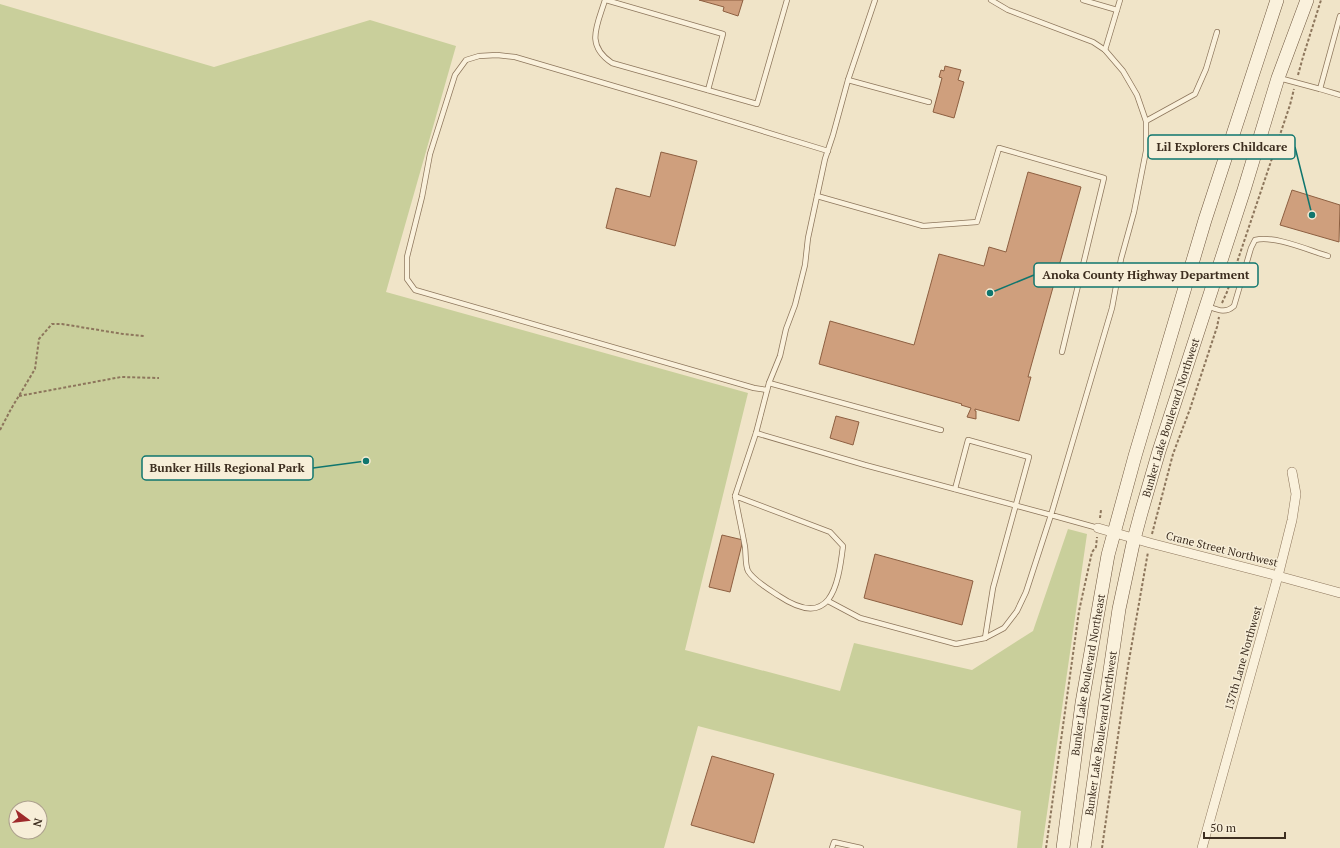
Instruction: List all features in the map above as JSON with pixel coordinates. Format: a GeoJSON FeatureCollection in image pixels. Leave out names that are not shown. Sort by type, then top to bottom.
{"type":"FeatureCollection","features":[{"type":"Feature","properties":{"kind":"main road","name":"Bunker Lake Boulevard Northwest"},"geometry":{"type":"LineString","coordinates":[[1122,503],[1206,220],[1277,0]]}},
{"type":"Feature","properties":{"kind":"main road","name":"Bunker Lake Boulevard Northwest"},"geometry":{"type":"LineString","coordinates":[[1084,848],[1111,657],[1119,609],[1134,538],[1159,451],[1244,190],[1278,78],[1307,0]]}},
{"type":"Feature","properties":{"kind":"main road","name":"Bunker Lake Boulevard Northeast"},"geometry":{"type":"LineString","coordinates":[[1063,848],[1082,703],[1108,555],[1122,503]]}},
{"type":"Feature","properties":{"kind":"street","name":"137th Lane Northwest"},"geometry":{"type":"LineString","coordinates":[[1202,848],[1278,576],[1292,520],[1296,494],[1292,472]]}},
{"type":"Feature","properties":{"kind":"street","name":"Crane Street Northwest"},"geometry":{"type":"LineString","coordinates":[[1098,528],[1340,593]]}},
{"type":"Feature","properties":{"kind":"lane"},"geometry":{"type":"LineString","coordinates":[[708,90],[723,34],[606,0],[594,37],[597,49],[612,63],[757,104],[787,0]]}},
{"type":"Feature","properties":{"kind":"lane"},"geometry":{"type":"LineString","coordinates":[[735,496],[830,532],[843,546],[840,570],[835,588],[828,601],[819,607],[807,609],[786,601],[761,585],[748,571],[735,496],[756,433],[767,390],[780,356],[786,329],[795,305],[805,265],[808,238],[828,151],[834,135],[848,80],[874,0]]}},
{"type":"Feature","properties":{"kind":"lane"},"geometry":{"type":"LineString","coordinates":[[828,601],[860,618],[956,644],[985,638],[1004,628],[1017,611],[1026,592],[1051,515],[1112,308],[1146,151],[1146,121],[1137,95],[1123,71],[1106,50],[1093,42],[1008,10],[991,0]]}},
{"type":"Feature","properties":{"kind":"lane"},"geometry":{"type":"LineString","coordinates":[[1083,0],[1117,10]]}},
{"type":"Feature","properties":{"kind":"lane"},"geometry":{"type":"LineString","coordinates":[[1106,50],[1120,0]]}},
{"type":"Feature","properties":{"kind":"lane"},"geometry":{"type":"LineString","coordinates":[[1320,89],[1338,32],[1340,16]]}},
{"type":"Feature","properties":{"kind":"lane"},"geometry":{"type":"LineString","coordinates":[[1146,121],[1195,94],[1206,69],[1217,32]]}},
{"type":"Feature","properties":{"kind":"lane"},"geometry":{"type":"LineString","coordinates":[[767,390],[754,388],[415,290],[407,279],[407,257],[422,197],[430,154],[456,75],[466,60],[479,56],[497,55],[515,57],[828,151]]}},
{"type":"Feature","properties":{"kind":"lane"},"geometry":{"type":"LineString","coordinates":[[1278,78],[1340,95]]}},
{"type":"Feature","properties":{"kind":"lane"},"geometry":{"type":"LineString","coordinates":[[848,80],[929,102]]}},
{"type":"Feature","properties":{"kind":"lane"},"geometry":{"type":"LineString","coordinates":[[817,196],[923,226],[977,222],[999,148],[1104,178],[1062,352]]}},
{"type":"Feature","properties":{"kind":"lane"},"geometry":{"type":"LineString","coordinates":[[1206,306],[1220,311],[1229,310],[1234,306],[1251,248],[1255,240],[1263,238],[1276,240],[1328,256]]}},
{"type":"Feature","properties":{"kind":"lane"},"geometry":{"type":"LineString","coordinates":[[770,383],[941,430]]}},
{"type":"Feature","properties":{"kind":"lane"},"geometry":{"type":"LineString","coordinates":[[756,433],[865,465],[1098,528]]}},
{"type":"Feature","properties":{"kind":"lane"},"geometry":{"type":"LineString","coordinates":[[955,489],[968,440],[1029,457],[993,588],[985,638]]}},
{"type":"Feature","properties":{"kind":"lane"},"geometry":{"type":"LineString","coordinates":[[832,848],[834,842],[861,848]]}},
{"type":"Feature","properties":{"kind":"path"},"geometry":{"type":"LineString","coordinates":[[1298,75],[1321,0]]}},
{"type":"Feature","properties":{"kind":"path"},"geometry":{"type":"LineString","coordinates":[[1222,303],[1227,292],[1294,90]]}},
{"type":"Feature","properties":{"kind":"path"},"geometry":{"type":"LineString","coordinates":[[1153,529],[1173,454],[1190,409],[1217,327],[1218,319]]}},
{"type":"Feature","properties":{"kind":"path"},"geometry":{"type":"LineString","coordinates":[[0,430],[35,369],[39,339],[52,324],[62,324],[144,336]]}},
{"type":"Feature","properties":{"kind":"path"},"geometry":{"type":"LineString","coordinates":[[19,396],[121,377],[159,378]]}},
{"type":"Feature","properties":{"kind":"path"},"geometry":{"type":"LineString","coordinates":[[1046,848],[1079,612],[1092,552],[1096,547]]}},
{"type":"Feature","properties":{"kind":"path"},"geometry":{"type":"LineString","coordinates":[[1102,848],[1128,666],[1147,557]]}},
{"type":"Feature","properties":{"kind":"green space"},"geometry":{"type":"Polygon","coordinates":[[[0,4],[214,67],[370,20],[456,46],[386,292],[748,393],[685,650],[840,691],[854,643],[972,670],[1033,631],[1068,529],[1087,534],[1042,848],[1017,848],[1021,811],[698,726],[664,848],[0,848],[0,4]]]}},
{"type":"Feature","properties":{"kind":"building"},"geometry":{"type":"Polygon","coordinates":[[[699,0],[743,0],[738,16],[723,11],[724,7],[699,0]]]}},
{"type":"Feature","properties":{"kind":"building"},"geometry":{"type":"Polygon","coordinates":[[[945,66],[961,70],[958,80],[964,82],[954,118],[933,112],[942,78],[939,77],[941,70],[944,71],[945,66]]]}},
{"type":"Feature","properties":{"kind":"building"},"geometry":{"type":"Polygon","coordinates":[[[661,152],[697,161],[675,246],[606,228],[616,188],[650,197],[661,152]]]}},
{"type":"Feature","properties":{"kind":"building"},"geometry":{"type":"Polygon","coordinates":[[[1028,172],[1081,187],[1028,377],[1031,377],[1019,421],[975,409],[976,419],[967,417],[971,408],[961,405],[962,404],[819,364],[830,321],[914,345],[939,254],[984,266],[989,247],[1006,252],[1028,172]]]}},
{"type":"Feature","properties":{"kind":"building"},"geometry":{"type":"Polygon","coordinates":[[[1292,190],[1340,205],[1339,242],[1280,225],[1292,190]]]}},
{"type":"Feature","properties":{"kind":"building"},"geometry":{"type":"Polygon","coordinates":[[[836,416],[859,422],[853,445],[830,438],[836,416]]]}},
{"type":"Feature","properties":{"kind":"building"},"geometry":{"type":"Polygon","coordinates":[[[722,535],[743,540],[730,592],[709,587],[722,535]]]}},
{"type":"Feature","properties":{"kind":"building"},"geometry":{"type":"Polygon","coordinates":[[[875,554],[973,581],[962,625],[864,598],[875,554]]]}},
{"type":"Feature","properties":{"kind":"building"},"geometry":{"type":"Polygon","coordinates":[[[712,756],[774,774],[754,843],[691,825],[712,756]]]}},
{"type":"Feature","properties":{"kind":"place","name":"Lil Explorers Childcare"},"geometry":{"type":"Point","coordinates":[1312,215]}},
{"type":"Feature","properties":{"kind":"place","name":"Anoka County Highway Department"},"geometry":{"type":"Point","coordinates":[990,293]}},
{"type":"Feature","properties":{"kind":"place","name":"Bunker Hills Regional Park"},"geometry":{"type":"Point","coordinates":[366,461]}}]}
